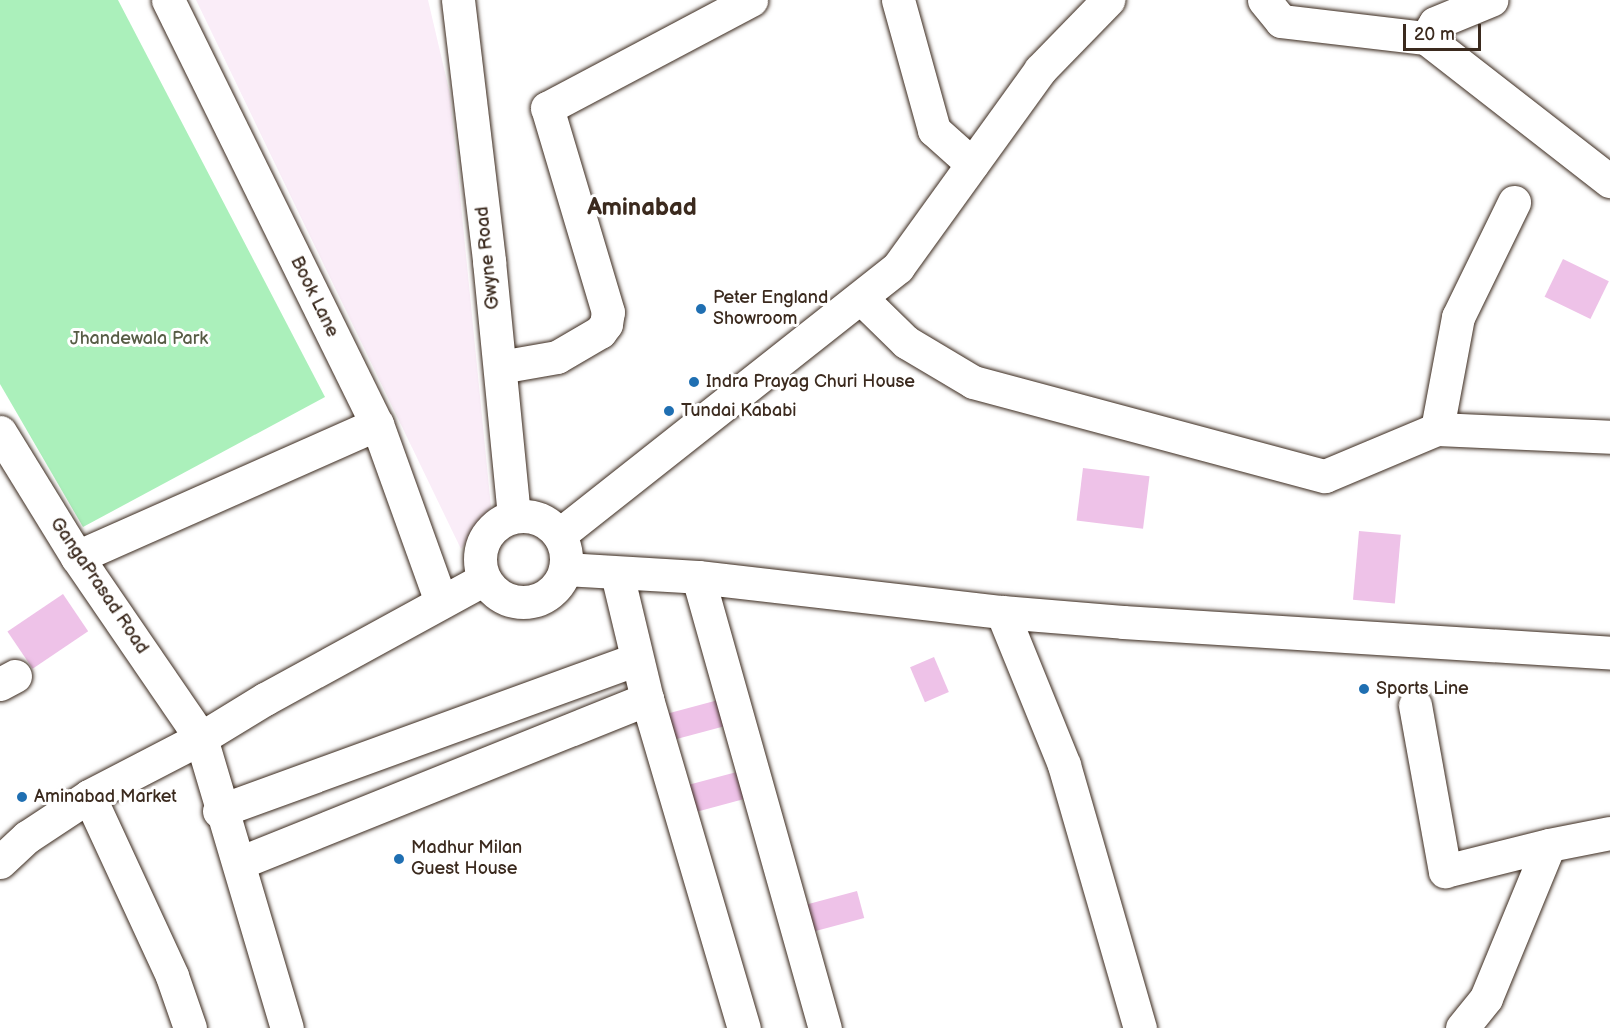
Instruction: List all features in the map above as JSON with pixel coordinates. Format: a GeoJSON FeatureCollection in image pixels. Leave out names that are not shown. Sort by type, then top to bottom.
{"type":"FeatureCollection","features":[{"type":"Feature","properties":{"kind":"street","name":"Book Lane"},"geometry":{"type":"LineString","coordinates":[[168,0],[377,424],[441,602]]}},
{"type":"Feature","properties":{"kind":"street","name":"Gwyne Road"},"geometry":{"type":"LineString","coordinates":[[458,0],[500,367],[514,516]]}},
{"type":"Feature","properties":{"kind":"street"},"geometry":{"type":"LineString","coordinates":[[500,367],[557,357],[600,332],[606,324],[608,312],[547,108],[751,0]]}},
{"type":"Feature","properties":{"kind":"street"},"geometry":{"type":"LineString","coordinates":[[898,0],[934,130],[972,164]]}},
{"type":"Feature","properties":{"kind":"street"},"geometry":{"type":"LineString","coordinates":[[559,535],[898,267],[1040,70],[1108,0]]}},
{"type":"Feature","properties":{"kind":"street"},"geometry":{"type":"LineString","coordinates":[[1264,0],[1281,21],[1426,38],[1610,181]]}},
{"type":"Feature","properties":{"kind":"street"},"geometry":{"type":"LineString","coordinates":[[1426,38],[1435,23],[1491,0]]}},
{"type":"Feature","properties":{"kind":"street"},"geometry":{"type":"LineString","coordinates":[[1437,429],[1458,317],[1514,202]]}},
{"type":"Feature","properties":{"kind":"street"},"geometry":{"type":"LineString","coordinates":[[861,298],[906,342],[973,382],[1325,476],[1437,429],[1610,437]]}},
{"type":"Feature","properties":{"kind":"street"},"geometry":{"type":"LineString","coordinates":[[77,557],[377,424]]}},
{"type":"Feature","properties":{"kind":"street","name":"GangaPrasad Road"},"geometry":{"type":"LineString","coordinates":[[0,432],[77,557],[201,738],[287,1028]]}},
{"type":"Feature","properties":{"kind":"street"},"geometry":{"type":"LineString","coordinates":[[514,516],[532,516],[545,521],[559,535],[567,556],[559,583],[549,594],[536,601],[521,602],[506,599],[493,591],[484,579],[479,565],[480,550],[485,537],[493,526],[514,516]]}},
{"type":"Feature","properties":{"kind":"street"},"geometry":{"type":"LineString","coordinates":[[565,569],[617,574],[698,577],[1002,612],[1123,622],[1610,653]]}},
{"type":"Feature","properties":{"kind":"street"},"geometry":{"type":"LineString","coordinates":[[617,574],[647,699],[744,1028]]}},
{"type":"Feature","properties":{"kind":"street"},"geometry":{"type":"LineString","coordinates":[[698,577],[825,1028]]}},
{"type":"Feature","properties":{"kind":"street"},"geometry":{"type":"LineString","coordinates":[[0,862],[27,837],[89,796],[201,738],[265,699],[484,579]]}},
{"type":"Feature","properties":{"kind":"street"},"geometry":{"type":"LineString","coordinates":[[1002,612],[1064,765],[1140,1028]]}},
{"type":"Feature","properties":{"kind":"street"},"geometry":{"type":"LineString","coordinates":[[221,811],[636,659]]}},
{"type":"Feature","properties":{"kind":"street"},"geometry":{"type":"LineString","coordinates":[[238,863],[647,699]]}},
{"type":"Feature","properties":{"kind":"street"},"geometry":{"type":"LineString","coordinates":[[1415,705],[1445,871],[1549,845],[1610,833]]}},
{"type":"Feature","properties":{"kind":"street"},"geometry":{"type":"LineString","coordinates":[[89,796],[172,976],[190,1028]]}},
{"type":"Feature","properties":{"kind":"street"},"geometry":{"type":"LineString","coordinates":[[1462,1028],[1486,998],[1549,845]]}},
{"type":"Feature","properties":{"kind":"shaded area"},"geometry":{"type":"Polygon","coordinates":[[[196,0],[428,0],[450,94],[491,507],[461,549],[196,0]]]}},
{"type":"Feature","properties":{"kind":"green space","name":"Jhandewala Park"},"geometry":{"type":"Polygon","coordinates":[[[0,0],[118,0],[325,397],[83,527],[0,384],[0,0]]]}},
{"type":"Feature","properties":{"kind":"building"},"geometry":{"type":"Polygon","coordinates":[[[1563,259],[1609,281],[1590,319],[1545,297],[1563,259]]]}},
{"type":"Feature","properties":{"kind":"building"},"geometry":{"type":"Polygon","coordinates":[[[1083,468],[1150,476],[1143,529],[1077,521],[1083,468]]]}},
{"type":"Feature","properties":{"kind":"building"},"geometry":{"type":"Polygon","coordinates":[[[1359,531],[1401,535],[1395,603],[1353,600],[1359,531]]]}},
{"type":"Feature","properties":{"kind":"building"},"geometry":{"type":"Polygon","coordinates":[[[63,594],[88,631],[33,669],[7,631],[63,594]]]}},
{"type":"Feature","properties":{"kind":"building"},"geometry":{"type":"Polygon","coordinates":[[[934,657],[949,692],[925,702],[910,667],[934,657]]]}},
{"type":"Feature","properties":{"kind":"building"},"geometry":{"type":"Polygon","coordinates":[[[722,699],[729,725],[674,740],[667,714],[722,699]]]}},
{"type":"Feature","properties":{"kind":"building"},"geometry":{"type":"Polygon","coordinates":[[[748,769],[755,796],[688,814],[680,787],[748,769]]]}},
{"type":"Feature","properties":{"kind":"building"},"geometry":{"type":"Polygon","coordinates":[[[857,891],[864,918],[810,933],[803,905],[857,891]]]}},
{"type":"Feature","properties":{"kind":"place","name":"Peter England Showroom"},"geometry":{"type":"Point","coordinates":[701,309]}},
{"type":"Feature","properties":{"kind":"place","name":"Indra Prayag Churi House"},"geometry":{"type":"Point","coordinates":[694,382]}},
{"type":"Feature","properties":{"kind":"place","name":"Tundai Kababi"},"geometry":{"type":"Point","coordinates":[669,411]}},
{"type":"Feature","properties":{"kind":"place","name":"Sports Line"},"geometry":{"type":"Point","coordinates":[1364,689]}},
{"type":"Feature","properties":{"kind":"place","name":"Aminabad Market"},"geometry":{"type":"Point","coordinates":[22,797]}},
{"type":"Feature","properties":{"kind":"place","name":"Madhur Milan Guest House"},"geometry":{"type":"Point","coordinates":[399,859]}},
{"type":"Feature","properties":{"kind":"district","name":"Aminabad"},"geometry":{"type":"Point","coordinates":[642,208]}}]}
